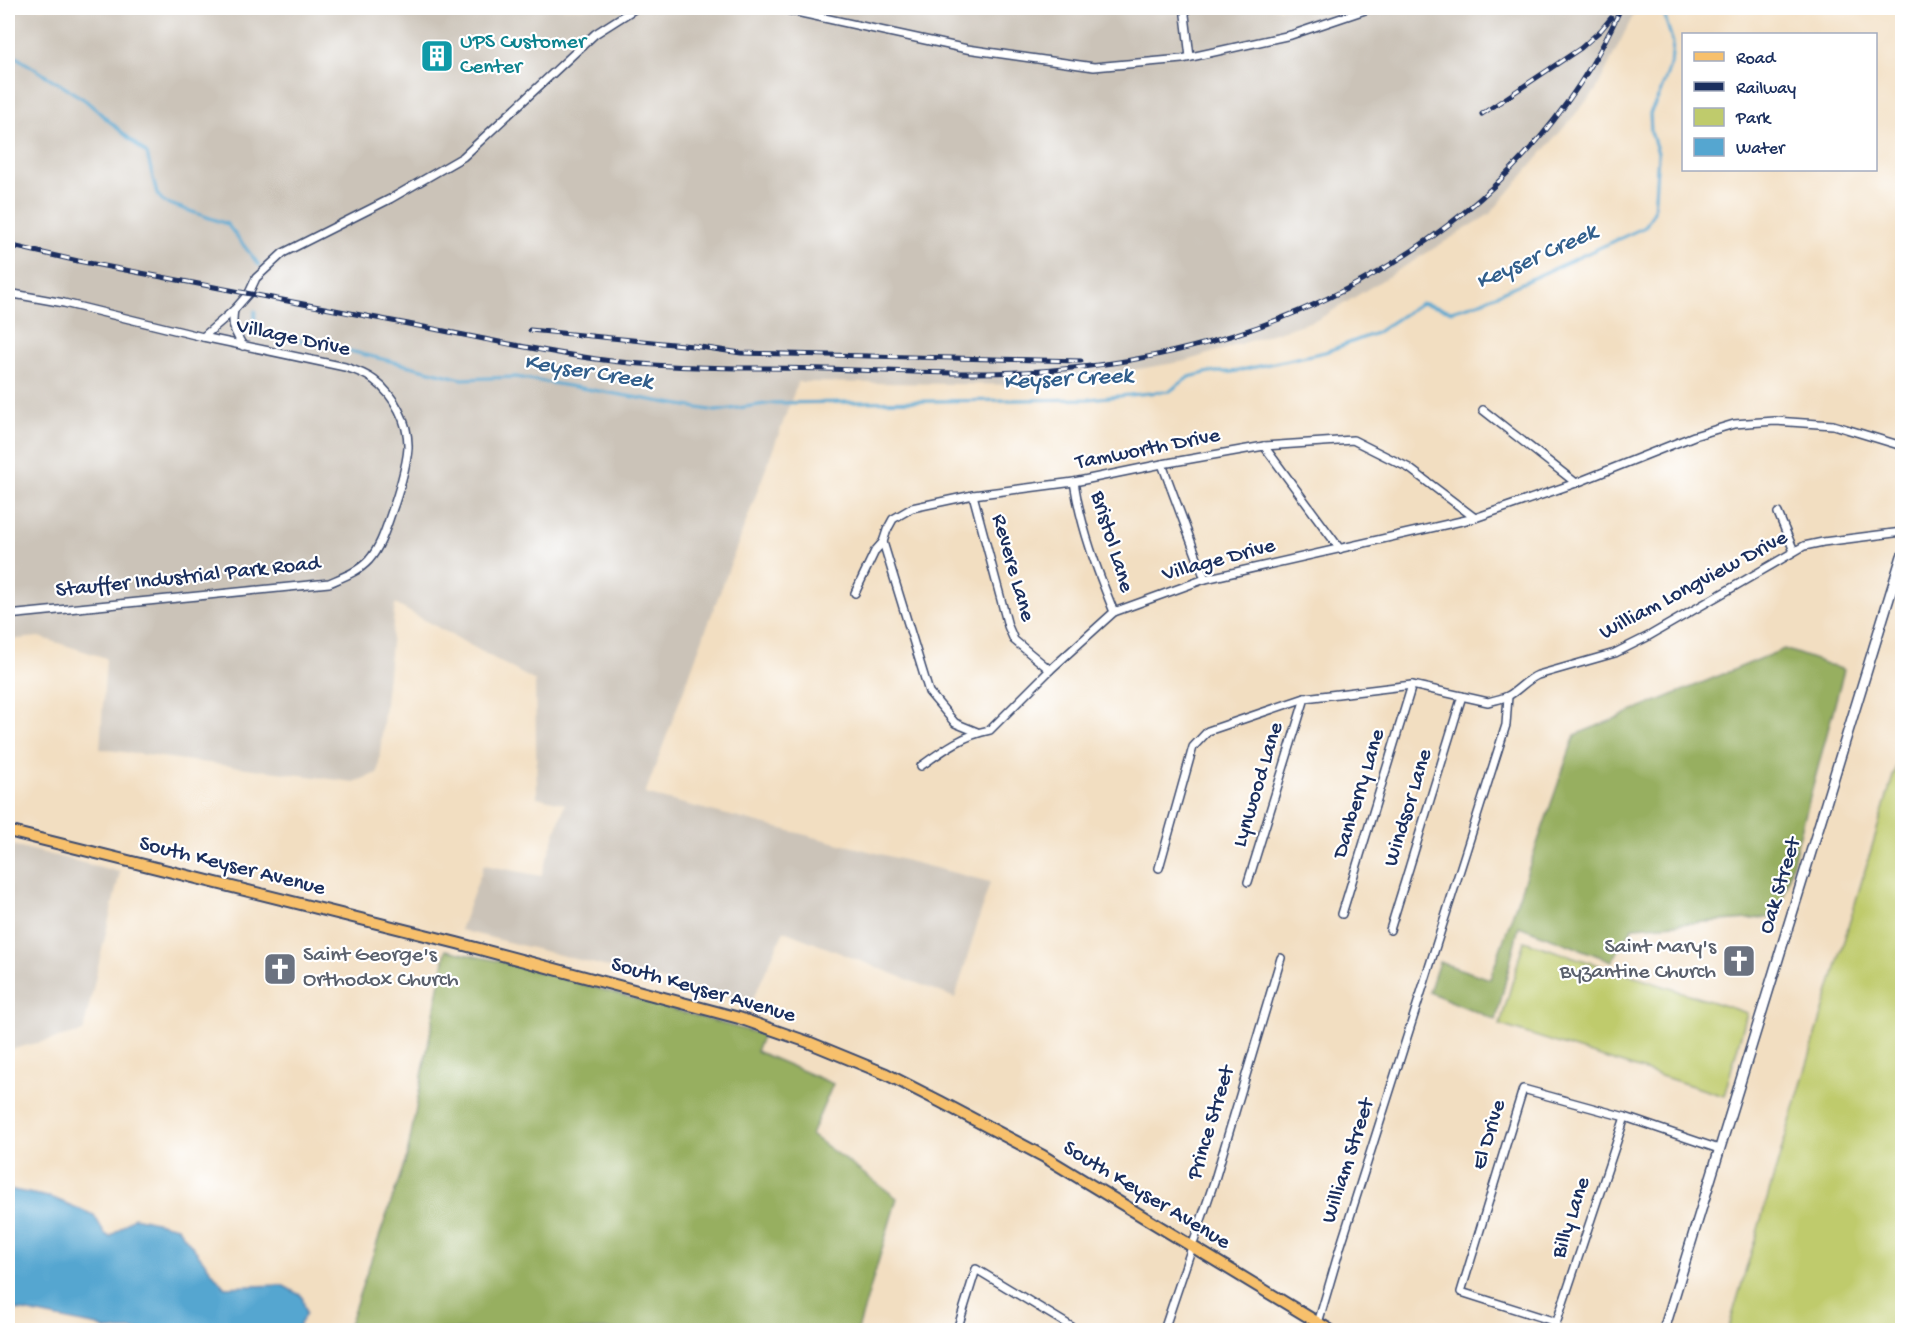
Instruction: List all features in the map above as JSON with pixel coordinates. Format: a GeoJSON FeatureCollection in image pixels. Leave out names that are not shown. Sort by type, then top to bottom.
{"type":"FeatureCollection","features":[{"type":"Feature","properties":{"kind":"main road","name":"South Keyser Avenue"},"geometry":{"type":"LineString","coordinates":[[8,831],[457,943],[739,1018],[808,1042],[886,1074],[1043,1156],[1191,1246],[1317,1327],[1330,1330]]}},
{"type":"Feature","properties":{"kind":"street"},"geometry":{"type":"LineString","coordinates":[[203,337],[234,310],[249,293],[256,278],[283,253],[390,199],[463,157],[595,34],[634,8]]}},
{"type":"Feature","properties":{"kind":"street"},"geometry":{"type":"LineString","coordinates":[[778,8],[967,49],[1094,67],[1190,57],[1291,35],[1371,8]]}},
{"type":"Feature","properties":{"kind":"street"},"geometry":{"type":"LineString","coordinates":[[1186,8],[1190,57]]}},
{"type":"Feature","properties":{"kind":"street","name":"Village Drive"},"geometry":{"type":"LineString","coordinates":[[8,293],[64,303],[203,337],[345,367],[360,372],[375,381],[395,402],[406,430],[408,448],[397,497],[380,544],[367,562]]}},
{"type":"Feature","properties":{"kind":"street"},"geometry":{"type":"LineString","coordinates":[[234,310],[233,328],[243,346]]}},
{"type":"Feature","properties":{"kind":"street"},"geometry":{"type":"LineString","coordinates":[[1483,410],[1576,483]]}},
{"type":"Feature","properties":{"kind":"street","name":"Village Drive"},"geometry":{"type":"LineString","coordinates":[[921,766],[952,745],[977,732],[990,730],[1050,670],[1114,612],[1205,579],[1475,518],[1576,483],[1694,436],[1734,424],[1774,421],[1833,425],[1902,446]]}},
{"type":"Feature","properties":{"kind":"street","name":"Tamworth Drive"},"geometry":{"type":"LineString","coordinates":[[855,593],[875,551],[883,542],[894,519],[912,508],[973,495],[1074,482],[1264,446],[1353,440],[1409,468],[1475,518]]}},
{"type":"Feature","properties":{"kind":"street"},"geometry":{"type":"LineString","coordinates":[[1264,446],[1340,549]]}},
{"type":"Feature","properties":{"kind":"street"},"geometry":{"type":"LineString","coordinates":[[1162,464],[1205,579]]}},
{"type":"Feature","properties":{"kind":"street","name":"Bristol Lane"},"geometry":{"type":"LineString","coordinates":[[1074,482],[1078,511],[1114,612]]}},
{"type":"Feature","properties":{"kind":"street","name":"Revere Lane"},"geometry":{"type":"LineString","coordinates":[[973,495],[1008,626],[1014,640],[1050,670]]}},
{"type":"Feature","properties":{"kind":"street"},"geometry":{"type":"LineString","coordinates":[[1778,513],[1794,551]]}},
{"type":"Feature","properties":{"kind":"street","name":"William Longview Drive"},"geometry":{"type":"LineString","coordinates":[[1508,696],[1527,680],[1538,675],[1615,652],[1647,637],[1804,546],[1902,532]]}},
{"type":"Feature","properties":{"kind":"street"},"geometry":{"type":"LineString","coordinates":[[883,542],[929,692],[955,723],[977,732]]}},
{"type":"Feature","properties":{"kind":"street","name":"Oak Street"},"geometry":{"type":"LineString","coordinates":[[1664,1330],[1902,556]]}},
{"type":"Feature","properties":{"kind":"street","name":"Stauffer Industrial Park Road"},"geometry":{"type":"LineString","coordinates":[[8,615],[329,583],[352,573],[367,562]]}},
{"type":"Feature","properties":{"kind":"street"},"geometry":{"type":"LineString","coordinates":[[1159,868],[1193,747],[1208,731],[1305,698],[1412,685],[1488,702],[1508,696]]}},
{"type":"Feature","properties":{"kind":"street","name":"Danberry Lane"},"geometry":{"type":"LineString","coordinates":[[1342,914],[1412,685]]}},
{"type":"Feature","properties":{"kind":"street","name":"Windsor Lane"},"geometry":{"type":"LineString","coordinates":[[1390,930],[1462,696]]}},
{"type":"Feature","properties":{"kind":"street","name":"William Street"},"geometry":{"type":"LineString","coordinates":[[1317,1327],[1506,725],[1508,696]]}},
{"type":"Feature","properties":{"kind":"street","name":"Lynwood Lane"},"geometry":{"type":"LineString","coordinates":[[1248,882],[1305,698]]}},
{"type":"Feature","properties":{"kind":"street","name":"Prince Street"},"geometry":{"type":"LineString","coordinates":[[1164,1330],[1224,1150],[1281,958]]}},
{"type":"Feature","properties":{"kind":"street","name":"El Drive"},"geometry":{"type":"LineString","coordinates":[[1556,1322],[1461,1292],[1523,1089],[1625,1117],[1719,1149]]}},
{"type":"Feature","properties":{"kind":"street","name":"Billy Lane"},"geometry":{"type":"LineString","coordinates":[[1554,1330],[1625,1117]]}},
{"type":"Feature","properties":{"kind":"street"},"geometry":{"type":"LineString","coordinates":[[957,1330],[976,1269],[1077,1330]]}},
{"type":"Feature","properties":{"kind":"street"},"geometry":{"type":"LineString","coordinates":[[1062,1330],[1064,1322]]}},
{"type":"Feature","properties":{"kind":"shaded area"},"geometry":{"type":"Polygon","coordinates":[[[8,8],[1637,8],[1596,90],[1490,214],[1319,319],[1186,361],[1045,385],[798,382],[645,794],[990,882],[955,998],[784,931],[751,1003],[460,930],[484,865],[541,876],[565,804],[537,797],[535,681],[395,604],[378,773],[354,782],[100,749],[106,658],[39,637],[8,640],[8,8]]]}},
{"type":"Feature","properties":{"kind":"shaded area"},"geometry":{"type":"Polygon","coordinates":[[[8,844],[120,872],[83,1032],[8,1050],[8,844]]]}},
{"type":"Feature","properties":{"kind":"green space"},"geometry":{"type":"Polygon","coordinates":[[[1784,649],[1844,670],[1778,917],[1633,927],[1612,961],[1519,926],[1496,1020],[1429,992],[1439,962],[1490,979],[1575,735],[1784,649]]]}},
{"type":"Feature","properties":{"kind":"green space"},"geometry":{"type":"Polygon","coordinates":[[[1902,746],[1902,1330],[1728,1330],[1902,746]]]}},
{"type":"Feature","properties":{"kind":"green space"},"geometry":{"type":"Polygon","coordinates":[[[1524,941],[1747,1013],[1724,1096],[1500,1025],[1524,941]]]}},
{"type":"Feature","properties":{"kind":"green space"},"geometry":{"type":"Polygon","coordinates":[[[446,950],[508,963],[763,1035],[756,1051],[833,1084],[811,1135],[897,1198],[858,1330],[347,1330],[407,1156],[446,950]]]}},
{"type":"Feature","properties":{"kind":"water"},"geometry":{"type":"Polygon","coordinates":[[[8,1189],[53,1198],[94,1215],[105,1234],[110,1237],[134,1217],[177,1227],[224,1287],[282,1285],[302,1296],[306,1313],[297,1330],[107,1330],[98,1326],[8,1308],[8,1189]]]}},
{"type":"Feature","properties":{"kind":"waterway","name":"Keyser Creek"},"geometry":{"type":"LineString","coordinates":[[255,311],[254,331],[338,348],[462,379],[516,377],[716,411],[773,403],[1089,399],[1170,391],[1189,377],[1210,372],[1232,372],[1325,352],[1376,333],[1421,303],[1451,311],[1478,303],[1645,227],[1654,211],[1658,153],[1651,132],[1650,113],[1671,64],[1673,43],[1662,8]]}},
{"type":"Feature","properties":{"kind":"waterway","name":"Keyser Creek"},"geometry":{"type":"LineString","coordinates":[[8,52],[85,100],[147,154],[157,194],[164,202],[227,224],[259,265]]}},
{"type":"Feature","properties":{"kind":"railway"},"geometry":{"type":"LineString","coordinates":[[8,245],[78,261],[512,345],[625,363],[974,373],[1063,369],[1150,356],[1235,335],[1316,304],[1393,263],[1463,213],[1525,154],[1578,86],[1621,8]]}},
{"type":"Feature","properties":{"kind":"railway"},"geometry":{"type":"LineString","coordinates":[[1482,114],[1581,48],[1611,18]]}},
{"type":"Feature","properties":{"kind":"railway"},"geometry":{"type":"LineString","coordinates":[[530,330],[741,353],[1081,361]]}},
{"type":"Feature","properties":{"kind":"place","name":"UPS Customer Center"},"geometry":{"type":"Point","coordinates":[437,56]}},
{"type":"Feature","properties":{"kind":"place","name":"Saint Mary's Byzantine Church"},"geometry":{"type":"Point","coordinates":[1739,961]}},
{"type":"Feature","properties":{"kind":"place","name":"Saint George's Orthodox Church"},"geometry":{"type":"Point","coordinates":[280,969]}}]}
